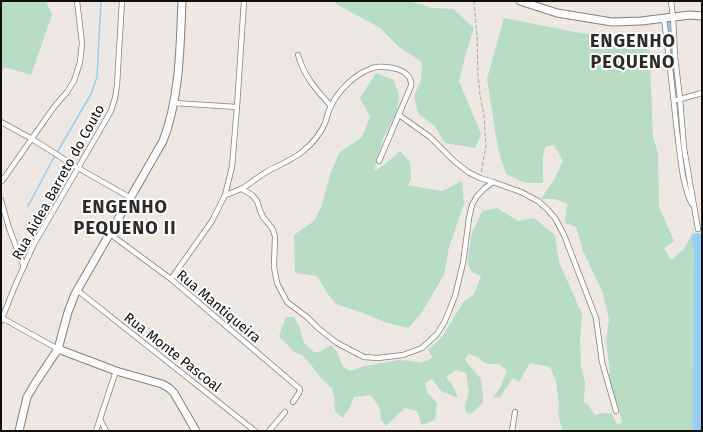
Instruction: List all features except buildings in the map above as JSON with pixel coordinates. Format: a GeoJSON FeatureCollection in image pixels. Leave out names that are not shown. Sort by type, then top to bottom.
{"type":"FeatureCollection","features":[{"type":"Feature","properties":{"kind":"street"},"geometry":{"type":"LineString","coordinates":[[2,181],[74,81],[80,62],[82,43],[77,1]]}},
{"type":"Feature","properties":{"kind":"street","name":"Rua Aidea Barreto do Couto"},"geometry":{"type":"LineString","coordinates":[[2,320],[15,286],[34,244],[111,111],[117,84],[122,1]]}},
{"type":"Feature","properties":{"kind":"street"},"geometry":{"type":"LineString","coordinates":[[19,431],[27,397],[58,350],[68,312],[77,290],[131,198],[169,126],[178,75],[182,1]]}},
{"type":"Feature","properties":{"kind":"street"},"geometry":{"type":"LineString","coordinates":[[171,279],[212,222],[225,195],[232,167],[244,1]]}},
{"type":"Feature","properties":{"kind":"street"},"geometry":{"type":"LineString","coordinates":[[520,1],[557,13],[612,22],[664,19],[690,15],[702,16]]}},
{"type":"Feature","properties":{"kind":"street"},"geometry":{"type":"LineString","coordinates":[[671,1],[680,99],[682,148]]}},
{"type":"Feature","properties":{"kind":"street"},"geometry":{"type":"LineString","coordinates":[[664,19],[674,100],[698,229]]}},
{"type":"Feature","properties":{"kind":"street"},"geometry":{"type":"LineString","coordinates":[[298,55],[306,76],[331,106]]}},
{"type":"Feature","properties":{"kind":"street"},"geometry":{"type":"LineString","coordinates":[[225,195],[242,189],[266,172],[302,152],[313,143],[320,134],[331,106],[341,90],[358,75],[371,68],[383,67],[392,68],[408,75],[411,81],[411,86],[378,161]]}},
{"type":"Feature","properties":{"kind":"street"},"geometry":{"type":"LineString","coordinates":[[674,100],[702,93]]}},
{"type":"Feature","properties":{"kind":"street"},"geometry":{"type":"LineString","coordinates":[[174,103],[237,107]]}},
{"type":"Feature","properties":{"kind":"street"},"geometry":{"type":"LineString","coordinates":[[399,115],[430,137],[454,161],[468,172],[480,178],[521,192],[538,201],[548,209],[555,218],[564,235],[596,318],[602,362],[616,411]]}},
{"type":"Feature","properties":{"kind":"street"},"geometry":{"type":"LineString","coordinates":[[1,122],[131,198]]}},
{"type":"Feature","properties":{"kind":"street"},"geometry":{"type":"LineString","coordinates":[[242,189],[252,195],[257,201],[263,217],[272,228],[275,236],[274,267],[277,283],[287,302],[337,343],[364,357],[378,358],[403,355],[422,348],[437,334],[445,321],[455,296],[463,263],[472,205],[477,196],[493,182]]}},
{"type":"Feature","properties":{"kind":"street"},"geometry":{"type":"LineString","coordinates":[[1,200],[9,228],[24,268]]}},
{"type":"Feature","properties":{"kind":"street","name":"Rua Mantiqueira"},"geometry":{"type":"LineString","coordinates":[[110,234],[171,279],[300,388],[299,393],[293,402]]}},
{"type":"Feature","properties":{"kind":"street","name":"Rua Monte Pascoal"},"geometry":{"type":"LineString","coordinates":[[77,290],[255,431]]}},
{"type":"Feature","properties":{"kind":"street"},"geometry":{"type":"LineString","coordinates":[[2,320],[58,350],[116,371],[162,384],[169,388],[174,393],[196,431]]}},
{"type":"Feature","properties":{"kind":"street"},"geometry":{"type":"LineString","coordinates":[[96,431],[116,371]]}},
{"type":"Feature","properties":{"kind":"street"},"geometry":{"type":"LineString","coordinates":[[269,431],[285,412]]}},
{"type":"Feature","properties":{"kind":"street"},"geometry":{"type":"LineString","coordinates":[[512,431],[515,412]]}},
{"type":"Feature","properties":{"kind":"street"},"geometry":{"type":"LineString","coordinates":[[100,419],[106,431]]}},
{"type":"Feature","properties":{"kind":"path"},"geometry":{"type":"LineString","coordinates":[[474,1],[479,87],[484,116],[486,146],[480,178]]}},
{"type":"Feature","properties":{"kind":"green space"},"geometry":{"type":"Polygon","coordinates":[[[1,1],[46,1],[52,15],[31,75],[8,68],[1,69],[1,1]]]}},
{"type":"Feature","properties":{"kind":"green space"},"geometry":{"type":"Polygon","coordinates":[[[336,1],[409,1],[432,8],[453,9],[474,28],[459,81],[481,134],[475,148],[445,143],[434,125],[418,114],[414,96],[421,80],[422,62],[399,47],[380,28],[336,4],[336,1]]]}},
{"type":"Feature","properties":{"kind":"green space"},"geometry":{"type":"Polygon","coordinates":[[[504,18],[580,33],[649,39],[653,137],[658,153],[659,207],[674,241],[664,248],[671,260],[684,249],[693,232],[698,268],[702,275],[702,431],[563,431],[558,415],[559,406],[556,381],[550,367],[530,363],[519,382],[513,378],[500,397],[493,398],[502,384],[507,370],[499,364],[489,364],[483,362],[478,357],[468,354],[465,360],[481,379],[483,394],[483,403],[471,414],[466,412],[465,406],[469,391],[466,373],[456,370],[446,377],[453,386],[458,398],[441,391],[432,379],[425,383],[427,392],[437,403],[435,420],[422,425],[417,411],[405,408],[386,426],[381,420],[380,409],[371,395],[354,397],[343,418],[335,411],[332,388],[322,379],[302,355],[294,352],[279,336],[287,317],[294,317],[299,326],[304,343],[314,352],[319,352],[331,345],[337,352],[343,367],[350,371],[365,366],[399,360],[420,363],[433,358],[428,350],[442,337],[464,301],[474,294],[481,276],[472,272],[467,262],[472,233],[482,211],[497,208],[518,221],[534,218],[555,235],[559,262],[582,314],[580,342],[581,367],[585,382],[584,402],[587,403],[595,415],[603,413],[612,414],[617,424],[622,423],[608,377],[610,372],[606,341],[609,320],[603,293],[583,251],[576,227],[565,223],[567,204],[555,199],[541,199],[554,180],[563,161],[554,145],[545,147],[543,157],[543,183],[525,183],[506,174],[498,149],[487,79],[504,18]]]}},
{"type":"Feature","properties":{"kind":"green space"},"geometry":{"type":"Polygon","coordinates":[[[376,73],[394,80],[399,96],[397,113],[383,138],[374,171],[400,151],[410,162],[411,179],[408,185],[442,191],[462,181],[464,204],[449,247],[444,275],[420,315],[408,328],[384,322],[336,304],[317,276],[295,273],[294,235],[314,221],[322,205],[330,175],[339,153],[362,137],[370,117],[360,98],[376,73]]]}},
{"type":"Feature","properties":{"kind":"waterway"},"geometry":{"type":"LineString","coordinates":[[28,206],[91,94],[97,77],[101,1]]}},
{"type":"Feature","properties":{"kind":"waterway"},"geometry":{"type":"LineString","coordinates":[[668,22],[675,91]]}},
{"type":"Feature","properties":{"kind":"waterway"},"geometry":{"type":"LineString","coordinates":[[697,238],[699,248],[698,431]]}},
{"type":"Feature","properties":{"kind":"district","name":"ENGENHO PEQUENO"},"geometry":{"type":"Point","coordinates":[633,51]}},
{"type":"Feature","properties":{"kind":"district","name":"ENGENHO PEQUENO II"},"geometry":{"type":"Point","coordinates":[125,217]}}]}
